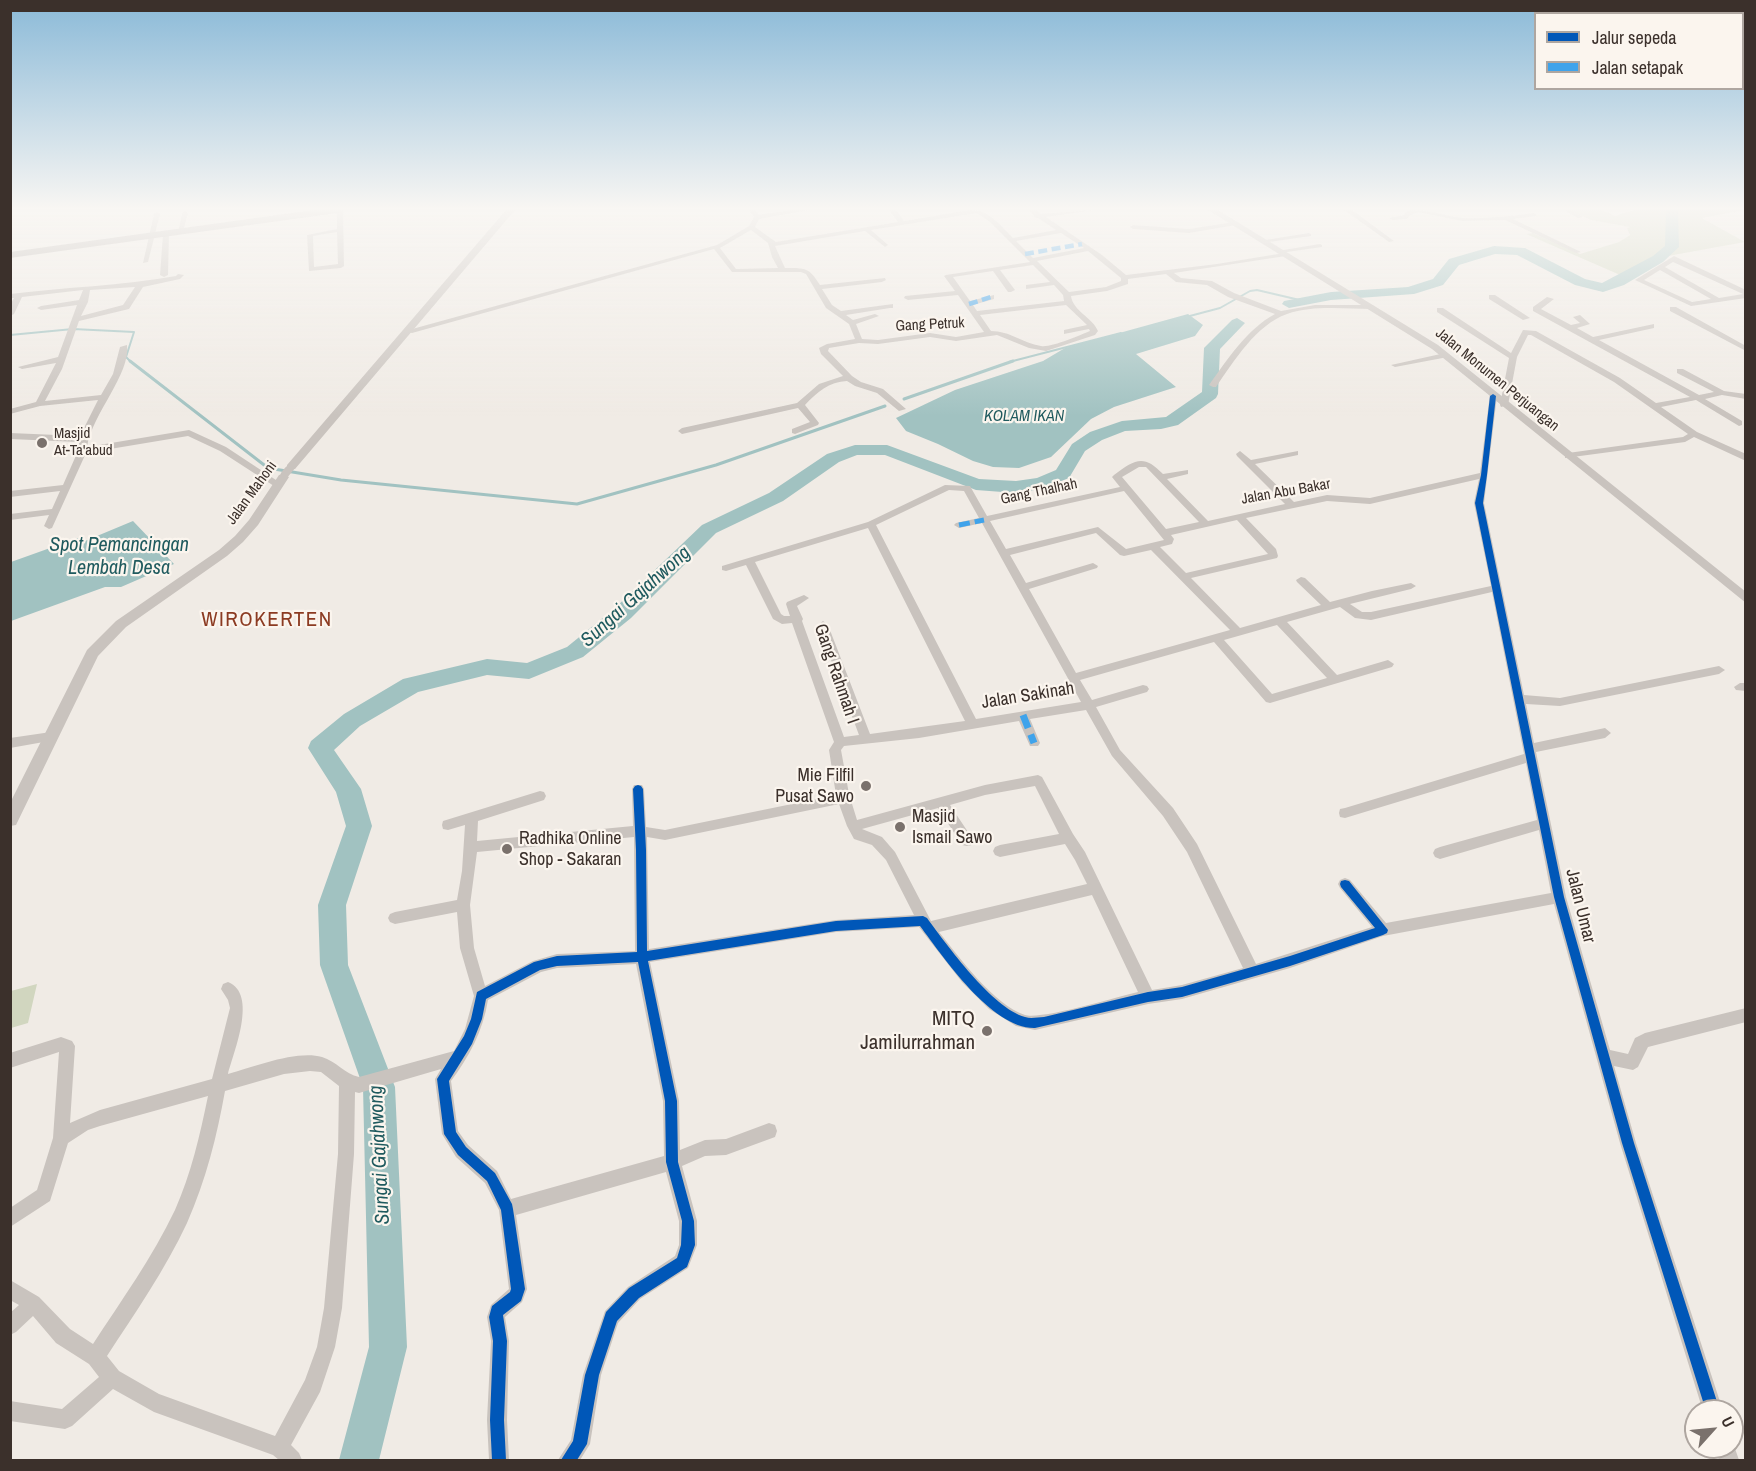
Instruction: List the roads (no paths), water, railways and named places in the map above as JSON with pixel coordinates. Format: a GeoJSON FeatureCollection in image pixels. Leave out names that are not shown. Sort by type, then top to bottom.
{"type":"FeatureCollection","features":[{"type":"Feature","properties":{"kind":"street"},"geometry":{"type":"LineString","coordinates":[[10,314],[15,295],[140,285],[176,279]]}},
{"type":"Feature","properties":{"kind":"street","name":"Jalan Mahoni"},"geometry":{"type":"LineString","coordinates":[[10,820],[92,653],[121,624],[223,553],[239,539],[254,522],[284,476],[451,279]]}},
{"type":"Feature","properties":{"kind":"street"},"geometry":{"type":"LineString","coordinates":[[409,331],[600,279]]}},
{"type":"Feature","properties":{"kind":"street"},"geometry":{"type":"LineString","coordinates":[[813,279],[829,306],[852,323],[859,341]]}},
{"type":"Feature","properties":{"kind":"street","name":"Gang Petruk"},"geometry":{"type":"LineString","coordinates":[[849,378],[824,352],[823,348],[859,341],[878,342],[930,335],[959,339],[989,333],[950,279]]}},
{"type":"Feature","properties":{"kind":"street"},"geometry":{"type":"LineString","coordinates":[[1002,279],[1011,290]]}},
{"type":"Feature","properties":{"kind":"street"},"geometry":{"type":"LineString","coordinates":[[989,333],[996,332],[1032,347],[1046,349],[1092,333],[1094,331],[1092,326],[1051,279]]}},
{"type":"Feature","properties":{"kind":"street"},"geometry":{"type":"LineString","coordinates":[[975,313],[1068,298],[1117,286],[1125,282],[1124,279]]}},
{"type":"Feature","properties":{"kind":"street"},"geometry":{"type":"LineString","coordinates":[[1177,279],[1209,283],[1231,295],[1281,314]]}},
{"type":"Feature","properties":{"kind":"street","name":"Jalan Monumen Perjuangan"},"geometry":{"type":"LineString","coordinates":[[1325,279],[1445,355],[1746,599]]}},
{"type":"Feature","properties":{"kind":"street"},"geometry":{"type":"LineString","coordinates":[[1641,279],[1639,280],[1688,303],[1698,304],[1746,295]]}},
{"type":"Feature","properties":{"kind":"street"},"geometry":{"type":"LineString","coordinates":[[1680,279],[1718,300]]}},
{"type":"Feature","properties":{"kind":"street"},"geometry":{"type":"LineString","coordinates":[[1714,279],[1746,295]]}},
{"type":"Feature","properties":{"kind":"street"},"geometry":{"type":"LineString","coordinates":[[819,287],[882,280]]}},
{"type":"Feature","properties":{"kind":"street"},"geometry":{"type":"LineString","coordinates":[[1029,286],[1056,283]]}},
{"type":"Feature","properties":{"kind":"street"},"geometry":{"type":"LineString","coordinates":[[77,319],[126,307],[140,285]]}},
{"type":"Feature","properties":{"kind":"street"},"geometry":{"type":"LineString","coordinates":[[39,404],[62,359],[87,289]]}},
{"type":"Feature","properties":{"kind":"street"},"geometry":{"type":"LineString","coordinates":[[908,298],[959,293]]}},
{"type":"Feature","properties":{"kind":"street"},"geometry":{"type":"LineString","coordinates":[[969,304],[991,297]]}},
{"type":"Feature","properties":{"kind":"street"},"geometry":{"type":"LineString","coordinates":[[1492,297],[1546,339],[1617,380],[1694,434],[1746,458]]}},
{"type":"Feature","properties":{"kind":"street"},"geometry":{"type":"LineString","coordinates":[[1527,325],[1536,309],[1550,299]]}},
{"type":"Feature","properties":{"kind":"street"},"geometry":{"type":"LineString","coordinates":[[42,308],[84,302]]}},
{"type":"Feature","properties":{"kind":"street"},"geometry":{"type":"LineString","coordinates":[[1688,303],[1672,309],[1746,349]]}},
{"type":"Feature","properties":{"kind":"street"},"geometry":{"type":"LineString","coordinates":[[838,314],[890,306]]}},
{"type":"Feature","properties":{"kind":"street"},"geometry":{"type":"LineString","coordinates":[[1213,385],[1256,333],[1281,314],[1306,309],[1371,307]]}},
{"type":"Feature","properties":{"kind":"street"},"geometry":{"type":"LineString","coordinates":[[1495,308],[1527,325]]}},
{"type":"Feature","properties":{"kind":"street"},"geometry":{"type":"LineString","coordinates":[[1536,309],[1567,331],[1590,340],[1701,399],[1739,423]]}},
{"type":"Feature","properties":{"kind":"street"},"geometry":{"type":"LineString","coordinates":[[1440,310],[1513,357]]}},
{"type":"Feature","properties":{"kind":"street"},"geometry":{"type":"LineString","coordinates":[[852,323],[875,316]]}},
{"type":"Feature","properties":{"kind":"street"},"geometry":{"type":"LineString","coordinates":[[1567,331],[1586,324],[1577,317]]}},
{"type":"Feature","properties":{"kind":"street","name":"Jalan Umar"},"geometry":{"type":"LineString","coordinates":[[1527,325],[1498,400],[1479,503],[1559,897],[1628,1143],[1709,1399]]}},
{"type":"Feature","properties":{"kind":"street"},"geometry":{"type":"LineString","coordinates":[[1067,332],[1092,326]]}},
{"type":"Feature","properties":{"kind":"street"},"geometry":{"type":"LineString","coordinates":[[1590,340],[1651,326]]}},
{"type":"Feature","properties":{"kind":"street"},"geometry":{"type":"LineString","coordinates":[[1546,339],[1556,337]]}},
{"type":"Feature","properties":{"kind":"street"},"geometry":{"type":"LineString","coordinates":[[49,526],[82,451],[82,439],[90,419],[120,369],[124,347]]}},
{"type":"Feature","properties":{"kind":"street"},"geometry":{"type":"LineString","coordinates":[[1395,365],[1445,355]]}},
{"type":"Feature","properties":{"kind":"street"},"geometry":{"type":"LineString","coordinates":[[22,367],[62,359]]}},
{"type":"Feature","properties":{"kind":"street"},"geometry":{"type":"LineString","coordinates":[[1680,371],[1722,393],[1746,397]]}},
{"type":"Feature","properties":{"kind":"street"},"geometry":{"type":"LineString","coordinates":[[682,430],[800,405],[825,382],[832,379],[849,378],[858,384],[880,391],[902,409]]}},
{"type":"Feature","properties":{"kind":"street"},"geometry":{"type":"LineString","coordinates":[[1654,406],[1701,399],[1722,393]]}},
{"type":"Feature","properties":{"kind":"street"},"geometry":{"type":"LineString","coordinates":[[10,412],[39,404],[103,397]]}},
{"type":"Feature","properties":{"kind":"street"},"geometry":{"type":"LineString","coordinates":[[795,431],[814,423],[800,405]]}},
{"type":"Feature","properties":{"kind":"street"},"geometry":{"type":"LineString","coordinates":[[82,451],[189,433],[284,476]]}},
{"type":"Feature","properties":{"kind":"street"},"geometry":{"type":"LineString","coordinates":[[1568,456],[1685,439],[1694,434]]}},
{"type":"Feature","properties":{"kind":"street"},"geometry":{"type":"LineString","coordinates":[[10,436],[82,439]]}},
{"type":"Feature","properties":{"kind":"street"},"geometry":{"type":"LineString","coordinates":[[1249,463],[1295,453]]}},
{"type":"Feature","properties":{"kind":"street"},"geometry":{"type":"LineString","coordinates":[[1240,454],[1291,505]]}},
{"type":"Feature","properties":{"kind":"street"},"geometry":{"type":"LineString","coordinates":[[1004,553],[1098,530],[1124,553],[1168,542],[1169,539],[1117,477],[1129,468],[1142,463],[1149,465],[1163,477],[1206,524]]}},
{"type":"Feature","properties":{"kind":"street"},"geometry":{"type":"LineString","coordinates":[[1163,477],[1185,472]]}},
{"type":"Feature","properties":{"kind":"street","name":"Jalan Abu Bakar"},"geometry":{"type":"LineString","coordinates":[[1164,533],[1327,498],[1370,501],[1484,475]]}},
{"type":"Feature","properties":{"kind":"street"},"geometry":{"type":"LineString","coordinates":[[10,494],[67,487]]}},
{"type":"Feature","properties":{"kind":"street"},"geometry":{"type":"LineString","coordinates":[[726,568],[871,524],[948,487],[967,489],[1089,705],[1143,689]]}},
{"type":"Feature","properties":{"kind":"street","name":"Gang Thalhah"},"geometry":{"type":"LineString","coordinates":[[959,525],[1126,488]]}},
{"type":"Feature","properties":{"kind":"street"},"geometry":{"type":"LineString","coordinates":[[10,517],[56,511]]}},
{"type":"Feature","properties":{"kind":"street"},"geometry":{"type":"LineString","coordinates":[[1183,577],[1272,556],[1272,551],[1238,516]]}},
{"type":"Feature","properties":{"kind":"street"},"geometry":{"type":"LineString","coordinates":[[871,524],[973,724]]}},
{"type":"Feature","properties":{"kind":"street"},"geometry":{"type":"LineString","coordinates":[[1154,546],[1238,632]]}},
{"type":"Feature","properties":{"kind":"street"},"geometry":{"type":"LineString","coordinates":[[749,560],[777,616],[789,621],[798,618]]}},
{"type":"Feature","properties":{"kind":"street"},"geometry":{"type":"LineString","coordinates":[[1024,588],[1093,566]]}},
{"type":"Feature","properties":{"kind":"street"},"geometry":{"type":"LineString","coordinates":[[1301,580],[1329,607]]}},
{"type":"Feature","properties":{"kind":"street"},"geometry":{"type":"LineString","coordinates":[[1074,677],[1411,586]]}},
{"type":"Feature","properties":{"kind":"street"},"geometry":{"type":"LineString","coordinates":[[1342,603],[1359,615],[1371,616],[1496,588]]}},
{"type":"Feature","properties":{"kind":"street","name":"Gang Rahmah I"},"geometry":{"type":"LineString","coordinates":[[804,598],[792,604],[840,742],[835,750],[844,798],[853,826]]}},
{"type":"Feature","properties":{"kind":"street"},"geometry":{"type":"LineString","coordinates":[[1279,620],[1335,680]]}},
{"type":"Feature","properties":{"kind":"street"},"geometry":{"type":"LineString","coordinates":[[823,625],[866,739]]}},
{"type":"Feature","properties":{"kind":"street"},"geometry":{"type":"LineString","coordinates":[[1216,638],[1270,699],[1388,664]]}},
{"type":"Feature","properties":{"kind":"street"},"geometry":{"type":"LineString","coordinates":[[1519,699],[1560,702],[1719,670]]}},
{"type":"Feature","properties":{"kind":"street","name":"Jalan Sakinah"},"geometry":{"type":"LineString","coordinates":[[840,742],[1089,705],[1116,753],[1168,812],[1192,848],[1252,971]]}},
{"type":"Feature","properties":{"kind":"street"},"geometry":{"type":"LineString","coordinates":[[1023,715],[1034,743]]}},
{"type":"Feature","properties":{"kind":"street"},"geometry":{"type":"LineString","coordinates":[[1345,813],[1530,753],[1605,733]]}},
{"type":"Feature","properties":{"kind":"street"},"geometry":{"type":"LineString","coordinates":[[10,743],[51,737]]}},
{"type":"Feature","properties":{"kind":"street"},"geometry":{"type":"LineString","coordinates":[[1148,997],[1080,856],[1036,779],[853,826],[859,836],[876,840],[882,846],[908,886],[926,924],[973,984],[1002,1010],[1023,1022],[1044,1022],[1148,997],[1182,992],[1383,930],[1559,897]]}},
{"type":"Feature","properties":{"kind":"street"},"geometry":{"type":"LineString","coordinates":[[568,1461],[580,1444],[592,1375],[611,1317],[634,1293],[682,1262],[686,1255],[688,1221],[672,1162],[671,1101],[642,957],[641,831],[638,789]]}},
{"type":"Feature","properties":{"kind":"street"},"geometry":{"type":"LineString","coordinates":[[448,825],[540,796]]}},
{"type":"Feature","properties":{"kind":"street"},"geometry":{"type":"LineString","coordinates":[[471,847],[641,831],[665,835],[844,798]]}},
{"type":"Feature","properties":{"kind":"street"},"geometry":{"type":"LineString","coordinates":[[941,802],[967,841]]}},
{"type":"Feature","properties":{"kind":"street"},"geometry":{"type":"LineString","coordinates":[[472,818],[464,905],[467,948],[481,996],[479,1015],[461,1056],[443,1079],[450,1134],[462,1151],[491,1177],[507,1209],[518,1289],[516,1296],[497,1311],[496,1317],[500,1341],[496,1420],[499,1461]]}},
{"type":"Feature","properties":{"kind":"street"},"geometry":{"type":"LineString","coordinates":[[1440,853],[1544,823]]}},
{"type":"Feature","properties":{"kind":"street"},"geometry":{"type":"LineString","coordinates":[[1000,851],[1068,837]]}},
{"type":"Feature","properties":{"kind":"street"},"geometry":{"type":"LineString","coordinates":[[1346,884],[1383,930]]}},
{"type":"Feature","properties":{"kind":"street"},"geometry":{"type":"LineString","coordinates":[[481,996],[538,966],[557,961],[642,957],[836,926],[926,924],[1096,888]]}},
{"type":"Feature","properties":{"kind":"street"},"geometry":{"type":"LineString","coordinates":[[395,918],[464,905]]}},
{"type":"Feature","properties":{"kind":"street"},"geometry":{"type":"LineString","coordinates":[[96,1357],[170,1235],[188,1199],[206,1141],[237,1008],[235,997],[228,989]]}},
{"type":"Feature","properties":{"kind":"street"},"geometry":{"type":"LineString","coordinates":[[1606,1058],[1629,1063],[1636,1059],[1640,1043],[1746,1015]]}},
{"type":"Feature","properties":{"kind":"street"},"geometry":{"type":"LineString","coordinates":[[10,1061],[61,1044],[67,1046],[61,1138],[44,1195],[10,1219]]}},
{"type":"Feature","properties":{"kind":"street"},"geometry":{"type":"LineString","coordinates":[[61,1138],[83,1124],[100,1118],[299,1064],[317,1063],[330,1067],[347,1084],[371,1084],[461,1056]]}},
{"type":"Feature","properties":{"kind":"street"},"geometry":{"type":"LineString","coordinates":[[10,1289],[33,1303],[63,1336],[96,1357],[112,1378],[154,1402],[286,1454],[326,1347],[333,1308],[346,1154],[347,1084]]}},
{"type":"Feature","properties":{"kind":"street"},"geometry":{"type":"LineString","coordinates":[[507,1209],[672,1162],[705,1148],[726,1147],[769,1131]]}},
{"type":"Feature","properties":{"kind":"street"},"geometry":{"type":"LineString","coordinates":[[10,1326],[33,1303]]}},
{"type":"Feature","properties":{"kind":"street"},"geometry":{"type":"LineString","coordinates":[[10,1411],[65,1419],[112,1378]]}},
{"type":"Feature","properties":{"kind":"water","name":"KOLAM IKAN"},"geometry":{"type":"Polygon","coordinates":[[[1188,314],[1203,325],[1195,336],[1136,354],[1176,387],[1114,407],[1091,419],[1051,457],[1019,468],[993,467],[973,461],[906,431],[896,418],[955,390],[1043,361],[1065,348],[1188,314]]]}},
{"type":"Feature","properties":{"kind":"water","name":"Spot Pemancingan Lembah Desa"},"geometry":{"type":"Polygon","coordinates":[[[133,521],[174,564],[121,587],[105,587],[11,621],[11,562],[78,538],[81,542],[85,541],[133,521]]]}},
{"type":"Feature","properties":{"kind":"waterway","name":"Sungai Gajahwong"},"geometry":{"type":"LineString","coordinates":[[1289,304],[1331,296],[1409,291],[1438,282],[1441,279]]}},
{"type":"Feature","properties":{"kind":"waterway","name":"Sungai Gajahwong"},"geometry":{"type":"LineString","coordinates":[[1574,279],[1603,288],[1625,279]]}},
{"type":"Feature","properties":{"kind":"waterway"},"geometry":{"type":"LineString","coordinates":[[1186,317],[1220,308],[1250,291],[1257,290],[1304,301]]}},
{"type":"Feature","properties":{"kind":"waterway","name":"Sungai Gajahwong"},"geometry":{"type":"LineString","coordinates":[[359,1460],[388,1347],[379,1087],[334,965],[332,905],[359,826],[348,789],[320,748],[352,720],[411,685],[487,667],[529,671],[575,652],[623,613],[709,529],[776,497],[833,458],[855,450],[887,450],[976,484],[1016,487],[1041,483],[1063,474],[1078,448],[1096,436],[1122,426],[1161,424],[1172,421],[1210,394],[1212,348],[1237,323]]}},
{"type":"Feature","properties":{"kind":"waterway"},"geometry":{"type":"LineString","coordinates":[[10,335],[73,329],[134,332],[126,357],[130,361]]}},
{"type":"Feature","properties":{"kind":"waterway"},"geometry":{"type":"LineString","coordinates":[[1009,362],[1121,333]]}},
{"type":"Feature","properties":{"kind":"waterway"},"geometry":{"type":"LineString","coordinates":[[130,361],[268,468],[341,480],[577,504],[716,465],[885,406]]}},
{"type":"Feature","properties":{"kind":"waterway"},"geometry":{"type":"LineString","coordinates":[[904,399],[1013,361]]}},
{"type":"Feature","properties":{"kind":"place","name":"Masjid At-Ta'abud"},"geometry":{"type":"Point","coordinates":[42,443]}},
{"type":"Feature","properties":{"kind":"place","name":"Mie Filfil Pusat Sawo"},"geometry":{"type":"Point","coordinates":[866,786]}},
{"type":"Feature","properties":{"kind":"place","name":"Masjid Ismail Sawo"},"geometry":{"type":"Point","coordinates":[900,827]}},
{"type":"Feature","properties":{"kind":"place","name":"Radhika Online Shop - Sakaran"},"geometry":{"type":"Point","coordinates":[507,849]}},
{"type":"Feature","properties":{"kind":"place","name":"MITQ Jamilurrahman"},"geometry":{"type":"Point","coordinates":[987,1031]}},
{"type":"Feature","properties":{"kind":"district","name":"WIROKERTEN"},"geometry":{"type":"Point","coordinates":[267,620]}}]}
